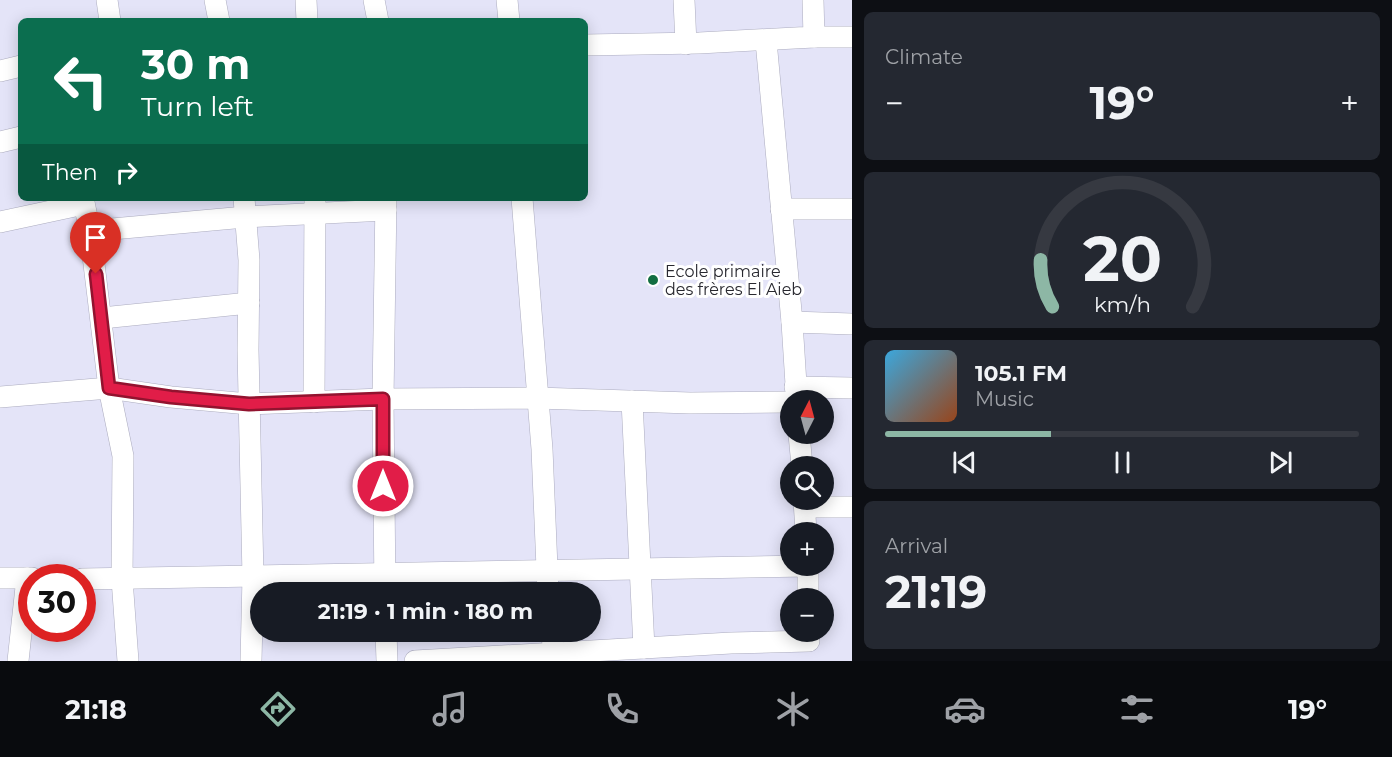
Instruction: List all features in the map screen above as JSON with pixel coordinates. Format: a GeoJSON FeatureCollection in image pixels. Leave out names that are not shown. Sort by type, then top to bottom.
{"type":"FeatureCollection","features":[{"type":"Feature","properties":{"kind":"street"},"geometry":{"type":"LineString","coordinates":[[107,0],[110,18]]}},
{"type":"Feature","properties":{"kind":"street"},"geometry":{"type":"LineString","coordinates":[[215,0],[218,18]]}},
{"type":"Feature","properties":{"kind":"street"},"geometry":{"type":"LineString","coordinates":[[306,0],[307,18]]}},
{"type":"Feature","properties":{"kind":"street"},"geometry":{"type":"LineString","coordinates":[[374,0],[377,18]]}},
{"type":"Feature","properties":{"kind":"street"},"geometry":{"type":"LineString","coordinates":[[507,0],[509,18]]}},
{"type":"Feature","properties":{"kind":"street"},"geometry":{"type":"LineString","coordinates":[[684,0],[686,44]]}},
{"type":"Feature","properties":{"kind":"street"},"geometry":{"type":"LineString","coordinates":[[813,0],[814,37]]}},
{"type":"Feature","properties":{"kind":"street"},"geometry":{"type":"LineString","coordinates":[[588,45],[686,44],[852,37]]}},
{"type":"Feature","properties":{"kind":"street"},"geometry":{"type":"LineString","coordinates":[[766,41],[792,322],[794,390]]}},
{"type":"Feature","properties":{"kind":"street"},"geometry":{"type":"LineString","coordinates":[[0,70],[18,67]]}},
{"type":"Feature","properties":{"kind":"street"},"geometry":{"type":"LineString","coordinates":[[0,142],[18,138]]}},
{"type":"Feature","properties":{"kind":"street"},"geometry":{"type":"LineString","coordinates":[[0,222],[83,201],[90,231],[109,388],[123,456],[122,579],[128,661]]}},
{"type":"Feature","properties":{"kind":"street"},"geometry":{"type":"LineString","coordinates":[[522,201],[542,449],[547,582]]}},
{"type":"Feature","properties":{"kind":"street"},"geometry":{"type":"LineString","coordinates":[[90,231],[244,207],[386,204],[383,399],[384,582]]}},
{"type":"Feature","properties":{"kind":"street"},"geometry":{"type":"LineString","coordinates":[[244,207],[249,260],[249,404],[253,577],[251,661]]}},
{"type":"Feature","properties":{"kind":"street"},"geometry":{"type":"LineString","coordinates":[[314,207],[314,402]]}},
{"type":"Feature","properties":{"kind":"street"},"geometry":{"type":"LineString","coordinates":[[781,209],[852,208]]}},
{"type":"Feature","properties":{"kind":"street"},"geometry":{"type":"LineString","coordinates":[[102,318],[249,303]]}},
{"type":"Feature","properties":{"kind":"street"},"geometry":{"type":"LineString","coordinates":[[792,322],[852,324]]}},
{"type":"Feature","properties":{"kind":"street"},"geometry":{"type":"LineString","coordinates":[[0,397],[109,388],[171,397],[249,404],[383,399],[537,398],[746,403],[780,399]]}},
{"type":"Feature","properties":{"kind":"street"},"geometry":{"type":"LineString","coordinates":[[834,391],[852,388]]}},
{"type":"Feature","properties":{"kind":"street"},"geometry":{"type":"LineString","coordinates":[[633,401],[644,648]]}},
{"type":"Feature","properties":{"kind":"street"},"geometry":{"type":"LineString","coordinates":[[834,505],[852,507]]}},
{"type":"Feature","properties":{"kind":"street"},"geometry":{"type":"LineString","coordinates":[[398,582],[546,571],[780,567]]}},
{"type":"Feature","properties":{"kind":"street"},"geometry":{"type":"LineString","coordinates":[[96,579],[253,577],[362,582]]}},
{"type":"Feature","properties":{"kind":"street"},"geometry":{"type":"LineString","coordinates":[[0,578],[18,578]]}},
{"type":"Feature","properties":{"kind":"street"},"geometry":{"type":"LineString","coordinates":[[18,661],[21,642]]}},
{"type":"Feature","properties":{"kind":"street"},"geometry":{"type":"LineString","coordinates":[[386,642],[387,661]]}},
{"type":"Feature","properties":{"kind":"street"},"geometry":{"type":"LineString","coordinates":[[553,642],[554,657]]}},
{"type":"Feature","properties":{"kind":"street"},"geometry":{"type":"LineString","coordinates":[[415,661],[554,657],[644,648],[731,652],[809,644]]}},
{"type":"Feature","properties":{"kind":"place","name":"Ecole primaire des frères El Aieb"},"geometry":{"type":"Point","coordinates":[653,280]}},
{"type":"Feature","properties":{"kind":"route"},"geometry":{"type":"LineString","coordinates":[[96,274],[109,388],[171,397],[249,404],[383,399],[383,486]]}}]}
